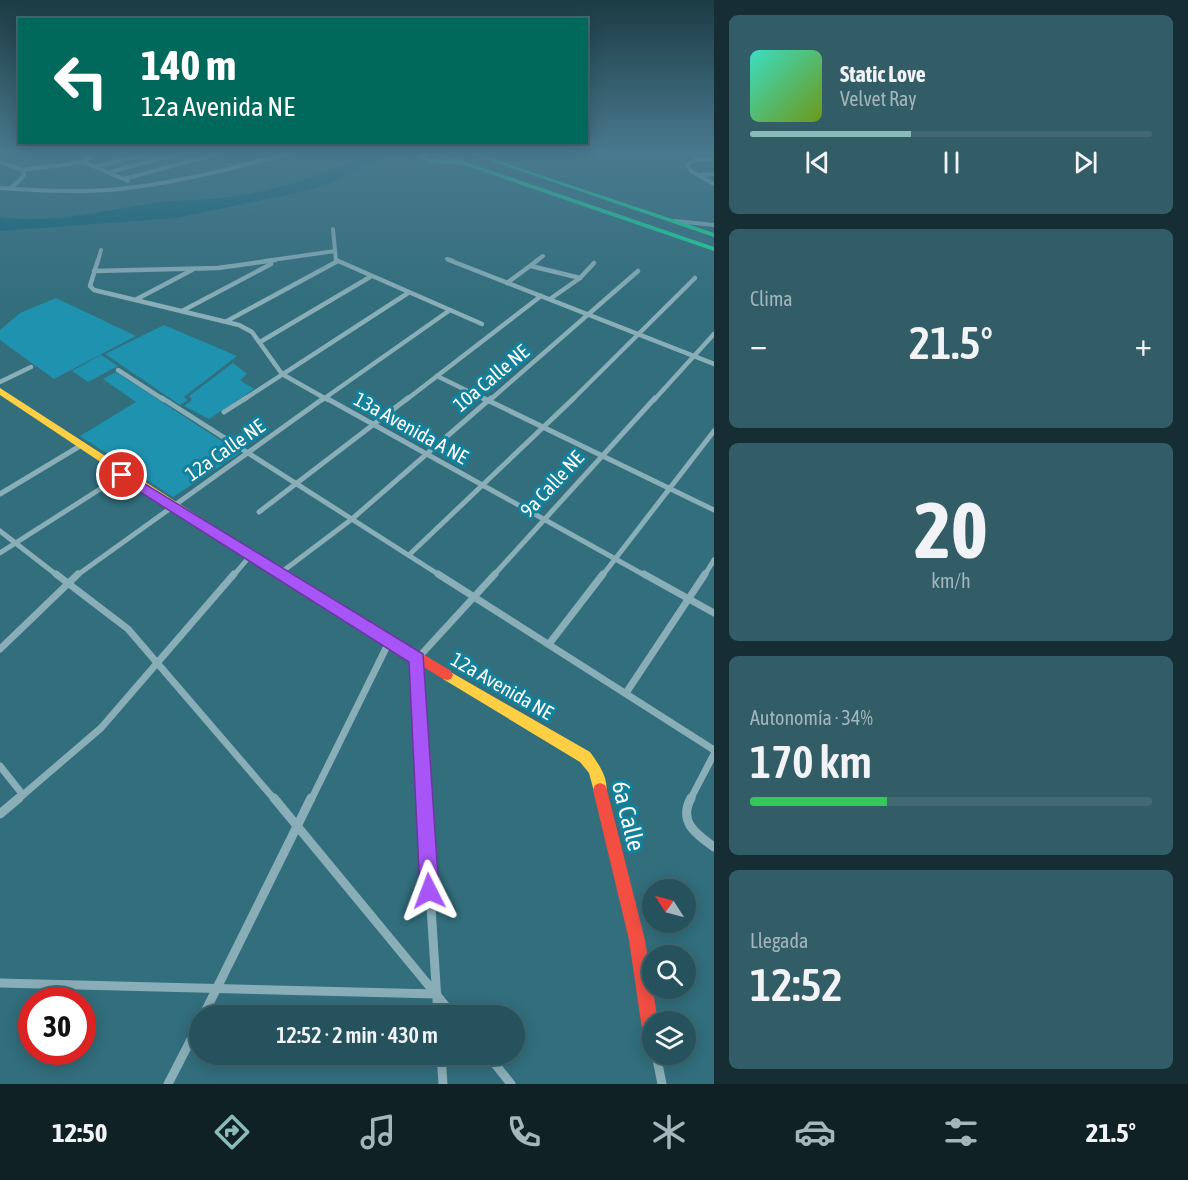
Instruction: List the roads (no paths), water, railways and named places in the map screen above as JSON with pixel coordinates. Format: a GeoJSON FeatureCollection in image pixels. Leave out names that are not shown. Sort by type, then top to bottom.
{"type":"FeatureCollection","features":[{"type":"Feature","properties":{"kind":"main road"},"geometry":{"type":"LineString","coordinates":[[582,203],[714,249]]}},
{"type":"Feature","properties":{"kind":"main road"},"geometry":{"type":"LineString","coordinates":[[617,203],[714,235]]}},
{"type":"Feature","properties":{"kind":"main road","name":"12a Avenida NE"},"geometry":{"type":"LineString","coordinates":[[0,391],[170,506],[417,659],[563,742],[591,763]]}},
{"type":"Feature","properties":{"kind":"main road","name":"6a Calle"},"geometry":{"type":"LineString","coordinates":[[591,763],[595,770],[637,940],[648,1011]]}},
{"type":"Feature","properties":{"kind":"street"},"geometry":{"type":"LineString","coordinates":[[674,221],[714,225]]}},
{"type":"Feature","properties":{"kind":"street"},"geometry":{"type":"LineString","coordinates":[[333,229],[336,262]]}},
{"type":"Feature","properties":{"kind":"street"},"geometry":{"type":"LineString","coordinates":[[101,250],[94,271],[193,269],[275,261],[335,251]]}},
{"type":"Feature","properties":{"kind":"street"},"geometry":{"type":"LineString","coordinates":[[507,284],[543,256]]}},
{"type":"Feature","properties":{"kind":"street"},"geometry":{"type":"LineString","coordinates":[[447,259],[714,364]]}},
{"type":"Feature","properties":{"kind":"street"},"geometry":{"type":"LineString","coordinates":[[181,312],[275,261]]}},
{"type":"Feature","properties":{"kind":"street"},"geometry":{"type":"LineString","coordinates":[[336,262],[482,324]]}},
{"type":"Feature","properties":{"kind":"street"},"geometry":{"type":"LineString","coordinates":[[227,321],[336,262]]}},
{"type":"Feature","properties":{"kind":"street"},"geometry":{"type":"LineString","coordinates":[[550,299],[580,278],[594,263]]}},
{"type":"Feature","properties":{"kind":"street"},"geometry":{"type":"LineString","coordinates":[[531,266],[580,278]]}},
{"type":"Feature","properties":{"kind":"street"},"geometry":{"type":"LineString","coordinates":[[137,299],[193,269]]}},
{"type":"Feature","properties":{"kind":"street","name":"13a Avenida A NE"},"geometry":{"type":"LineString","coordinates":[[94,271],[90,286],[94,290],[227,321],[252,332],[282,374],[714,614]]}},
{"type":"Feature","properties":{"kind":"street","name":"10a Calle NE"},"geometry":{"type":"LineString","coordinates":[[279,574],[352,519],[424,454],[638,271]]}},
{"type":"Feature","properties":{"kind":"street"},"geometry":{"type":"LineString","coordinates":[[260,342],[370,277]]}},
{"type":"Feature","properties":{"kind":"street"},"geometry":{"type":"LineString","coordinates":[[409,555],[640,335],[695,278]]}},
{"type":"Feature","properties":{"kind":"street"},"geometry":{"type":"LineString","coordinates":[[224,412],[408,293]]}},
{"type":"Feature","properties":{"kind":"street"},"geometry":{"type":"LineString","coordinates":[[260,512],[541,297]]}},
{"type":"Feature","properties":{"kind":"street","name":"12a Calle NE"},"geometry":{"type":"LineString","coordinates":[[0,649],[67,582],[170,506],[450,310]]}},
{"type":"Feature","properties":{"kind":"street","name":"9a Calle NE"},"geometry":{"type":"LineString","coordinates":[[417,659],[714,334]]}},
{"type":"Feature","properties":{"kind":"street"},"geometry":{"type":"LineString","coordinates":[[0,382],[31,367]]}},
{"type":"Feature","properties":{"kind":"street"},"geometry":{"type":"LineString","coordinates":[[118,370],[626,693],[714,752],[685,815],[690,828],[714,847]]}},
{"type":"Feature","properties":{"kind":"street"},"geometry":{"type":"LineString","coordinates":[[437,376],[714,510]]}},
{"type":"Feature","properties":{"kind":"street"},"geometry":{"type":"LineString","coordinates":[[549,644],[714,431]]}},
{"type":"Feature","properties":{"kind":"street"},"geometry":{"type":"LineString","coordinates":[[0,494],[80,446]]}},
{"type":"Feature","properties":{"kind":"street"},"geometry":{"type":"LineString","coordinates":[[0,553],[122,475]]}},
{"type":"Feature","properties":{"kind":"street"},"geometry":{"type":"LineString","coordinates":[[0,531],[14,544],[128,629],[297,825],[446,1005]]}},
{"type":"Feature","properties":{"kind":"street"},"geometry":{"type":"LineString","coordinates":[[0,814],[101,728],[250,556]]}},
{"type":"Feature","properties":{"kind":"street"},"geometry":{"type":"LineString","coordinates":[[626,693],[714,560]]}},
{"type":"Feature","properties":{"kind":"street"},"geometry":{"type":"LineString","coordinates":[[208,1005],[389,642]]}},
{"type":"Feature","properties":{"kind":"street"},"geometry":{"type":"LineString","coordinates":[[417,659],[416,675],[438,1005]]}},
{"type":"Feature","properties":{"kind":"street"},"geometry":{"type":"LineString","coordinates":[[0,766],[23,795]]}},
{"type":"Feature","properties":{"kind":"street"},"geometry":{"type":"LineString","coordinates":[[0,983],[437,994]]}},
{"type":"Feature","properties":{"kind":"street"},"geometry":{"type":"LineString","coordinates":[[168,1084],[189,1043]]}},
{"type":"Feature","properties":{"kind":"street"},"geometry":{"type":"LineString","coordinates":[[442,1065],[443,1084]]}},
{"type":"Feature","properties":{"kind":"street"},"geometry":{"type":"LineString","coordinates":[[496,1065],[511,1084]]}},
{"type":"Feature","properties":{"kind":"street"},"geometry":{"type":"LineString","coordinates":[[658,1065],[662,1084]]}}]}
